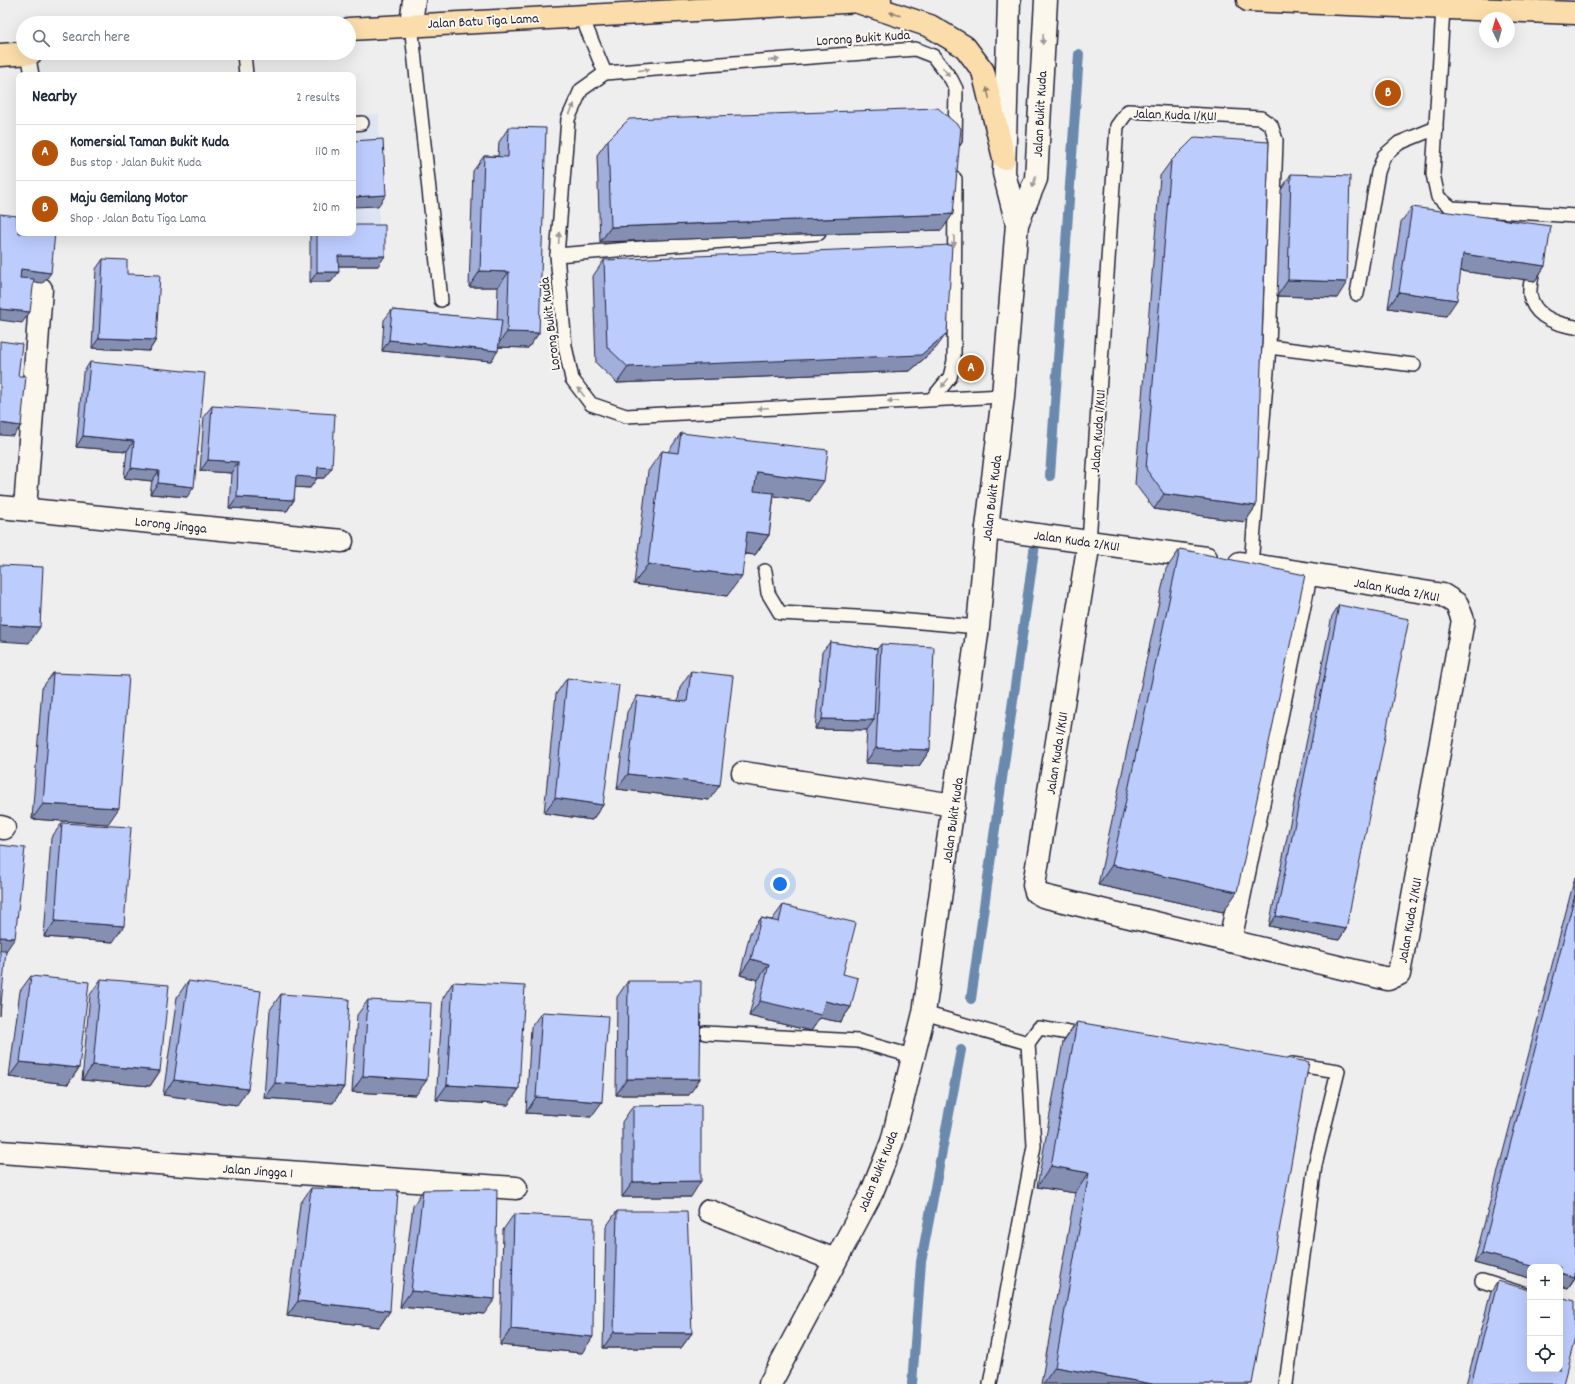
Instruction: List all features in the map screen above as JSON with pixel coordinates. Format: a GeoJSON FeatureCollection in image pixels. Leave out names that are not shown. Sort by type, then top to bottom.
{"type":"FeatureCollection","features":[{"type":"Feature","properties":{"kind":"main road","name":"Jalan Batu Tiga Lama"},"geometry":{"type":"LineString","coordinates":[[356,28],[581,15],[642,6],[880,0]]}},
{"type":"Feature","properties":{"kind":"main road"},"geometry":{"type":"LineString","coordinates":[[1248,0],[1443,8],[1517,5],[1550,12],[1575,13]]}},
{"type":"Feature","properties":{"kind":"main road"},"geometry":{"type":"LineString","coordinates":[[854,1],[930,26],[965,47],[983,71],[1004,158]]}},
{"type":"Feature","properties":{"kind":"main road"},"geometry":{"type":"LineString","coordinates":[[1550,12],[1575,22]]}},
{"type":"Feature","properties":{"kind":"main road"},"geometry":{"type":"LineString","coordinates":[[0,55],[16,54]]}},
{"type":"Feature","properties":{"kind":"street"},"geometry":{"type":"LineString","coordinates":[[411,24],[414,0]]}},
{"type":"Feature","properties":{"kind":"street","name":"Jalan Bukit Kuda"},"geometry":{"type":"LineString","coordinates":[[1009,0],[1004,173],[1017,224]]}},
{"type":"Feature","properties":{"kind":"street","name":"Jalan Bukit Kuda"},"geometry":{"type":"LineString","coordinates":[[770,1384],[872,1192],[892,1142],[912,1056],[924,1013],[978,627],[987,528],[1003,396],[1017,224],[1036,179],[1046,0]]}},
{"type":"Feature","properties":{"kind":"street"},"geometry":{"type":"LineString","coordinates":[[25,509],[41,289]]}},
{"type":"Feature","properties":{"kind":"street","name":"Lorong Jingga"},"geometry":{"type":"LineString","coordinates":[[0,507],[342,541]]}},
{"type":"Feature","properties":{"kind":"street","name":"Jalan Kuda 2/KU1"},"geometry":{"type":"LineString","coordinates":[[987,528],[1251,565],[1443,595],[1457,604],[1463,620],[1400,974],[1388,979],[1230,941]]}},
{"type":"Feature","properties":{"kind":"street","name":"Jalan Kuda 1/KU1"},"geometry":{"type":"LineString","coordinates":[[1089,542],[1034,885],[1036,892],[1043,896],[1230,941]]}},
{"type":"Feature","properties":{"kind":"street"},"geometry":{"type":"LineString","coordinates":[[1230,941],[1306,574]]}},
{"type":"Feature","properties":{"kind":"street"},"geometry":{"type":"LineString","coordinates":[[743,773],[954,804]]}},
{"type":"Feature","properties":{"kind":"street","name":"Jalan Jingga 1"},"geometry":{"type":"LineString","coordinates":[[0,1152],[516,1188]]}},
{"type":"Feature","properties":{"kind":"street"},"geometry":{"type":"LineString","coordinates":[[709,1211],[835,1260]]}},
{"type":"Feature","properties":{"kind":"lane"},"geometry":{"type":"LineString","coordinates":[[1443,8],[1434,174],[1438,196],[1452,208],[1541,215],[1575,216]]}},
{"type":"Feature","properties":{"kind":"lane"},"geometry":{"type":"LineString","coordinates":[[581,15],[605,73]]}},
{"type":"Feature","properties":{"kind":"lane"},"geometry":{"type":"LineString","coordinates":[[411,24],[441,300]]}},
{"type":"Feature","properties":{"kind":"lane","name":"Lorong Bukit Kuda"},"geometry":{"type":"LineString","coordinates":[[955,152],[956,89],[951,79],[933,56],[915,49],[605,73],[581,90],[568,118],[557,255],[565,346],[572,379],[591,404],[626,416],[1003,396]]}},
{"type":"Feature","properties":{"kind":"lane"},"geometry":{"type":"LineString","coordinates":[[31,60],[32,72]]}},
{"type":"Feature","properties":{"kind":"lane"},"geometry":{"type":"LineString","coordinates":[[245,60],[246,72]]}},
{"type":"Feature","properties":{"kind":"lane","name":"Jalan Kuda 1/KU1"},"geometry":{"type":"LineString","coordinates":[[1089,542],[1117,126],[1128,111],[1261,118],[1271,125],[1276,140],[1268,347]]}},
{"type":"Feature","properties":{"kind":"lane"},"geometry":{"type":"LineString","coordinates":[[1357,294],[1378,172],[1384,156],[1399,143],[1436,128]]}},
{"type":"Feature","properties":{"kind":"lane"},"geometry":{"type":"LineString","coordinates":[[932,399],[950,377],[954,361],[955,168]]}},
{"type":"Feature","properties":{"kind":"lane"},"geometry":{"type":"LineString","coordinates":[[1539,229],[1541,215]]}},
{"type":"Feature","properties":{"kind":"lane"},"geometry":{"type":"LineString","coordinates":[[938,224],[954,222]]}},
{"type":"Feature","properties":{"kind":"lane"},"geometry":{"type":"LineString","coordinates":[[557,255],[835,232]]}},
{"type":"Feature","properties":{"kind":"lane"},"geometry":{"type":"LineString","coordinates":[[1536,251],[1530,294],[1535,310],[1558,325],[1575,327]]}},
{"type":"Feature","properties":{"kind":"lane"},"geometry":{"type":"LineString","coordinates":[[1251,565],[1268,347],[1414,365]]}},
{"type":"Feature","properties":{"kind":"lane"},"geometry":{"type":"LineString","coordinates":[[765,571],[768,593],[780,613],[875,618],[978,627]]}},
{"type":"Feature","properties":{"kind":"lane"},"geometry":{"type":"LineString","coordinates":[[924,1013],[1028,1043]]}},
{"type":"Feature","properties":{"kind":"lane"},"geometry":{"type":"LineString","coordinates":[[990,1384],[1034,1146],[1028,1043],[1039,1028],[1103,1037]]}},
{"type":"Feature","properties":{"kind":"lane"},"geometry":{"type":"LineString","coordinates":[[705,1033],[858,1041],[912,1056]]}},
{"type":"Feature","properties":{"kind":"lane"},"geometry":{"type":"LineString","coordinates":[[1276,1062],[1338,1071],[1315,1165],[1286,1384]]}},
{"type":"Feature","properties":{"kind":"lane"},"geometry":{"type":"LineString","coordinates":[[1482,1281],[1527,1295]]}},
{"type":"Feature","properties":{"kind":"shaded area"},"geometry":{"type":"Polygon","coordinates":[[[379,114],[379,226],[356,224],[356,116],[379,114]]]}},
{"type":"Feature","properties":{"kind":"building"},"geometry":{"type":"Polygon","coordinates":[[[938,108],[961,128],[953,214],[611,227],[608,140],[629,119],[938,108]]]}},
{"type":"Feature","properties":{"kind":"building"},"geometry":{"type":"Polygon","coordinates":[[[509,127],[546,128],[539,333],[507,332],[509,272],[480,271],[484,156],[508,157],[509,127]]]}},
{"type":"Feature","properties":{"kind":"building"},"geometry":{"type":"Polygon","coordinates":[[[1195,137],[1269,142],[1256,506],[1164,494],[1146,469],[1171,161],[1195,137]]]}},
{"type":"Feature","properties":{"kind":"building"},"geometry":{"type":"Polygon","coordinates":[[[383,139],[386,195],[356,197],[356,141],[383,139]]]}},
{"type":"Feature","properties":{"kind":"building"},"geometry":{"type":"Polygon","coordinates":[[[1291,174],[1350,176],[1347,282],[1288,280],[1291,174]]]}},
{"type":"Feature","properties":{"kind":"building"},"geometry":{"type":"Polygon","coordinates":[[[1412,207],[1551,226],[1545,266],[1463,254],[1457,300],[1399,292],[1412,207]]]}},
{"type":"Feature","properties":{"kind":"building"},"geometry":{"type":"Polygon","coordinates":[[[0,214],[16,216],[16,236],[55,236],[51,273],[21,269],[20,278],[34,279],[30,312],[0,309],[0,214]]]}},
{"type":"Feature","properties":{"kind":"building"},"geometry":{"type":"Polygon","coordinates":[[[356,225],[385,225],[385,256],[338,256],[339,272],[317,272],[317,236],[356,236],[356,225]]]}},
{"type":"Feature","properties":{"kind":"building"},"geometry":{"type":"Polygon","coordinates":[[[952,245],[947,333],[921,355],[628,367],[607,347],[604,260],[952,245]]]}},
{"type":"Feature","properties":{"kind":"building"},"geometry":{"type":"Polygon","coordinates":[[[103,259],[127,260],[127,274],[160,275],[156,340],[99,338],[103,259]]]}},
{"type":"Feature","properties":{"kind":"building"},"geometry":{"type":"Polygon","coordinates":[[[392,310],[502,320],[498,351],[389,340],[392,310]]]}},
{"type":"Feature","properties":{"kind":"building"},"geometry":{"type":"Polygon","coordinates":[[[0,341],[22,344],[18,376],[26,376],[21,426],[0,423],[0,341]]]}},
{"type":"Feature","properties":{"kind":"building"},"geometry":{"type":"Polygon","coordinates":[[[90,362],[205,373],[194,487],[158,483],[159,471],[131,468],[134,441],[83,436],[90,362]]]}},
{"type":"Feature","properties":{"kind":"building"},"geometry":{"type":"Polygon","coordinates":[[[212,406],[335,414],[332,468],[318,467],[317,478],[296,476],[294,500],[237,497],[238,462],[208,460],[212,406]]]}},
{"type":"Feature","properties":{"kind":"building"},"geometry":{"type":"Polygon","coordinates":[[[681,433],[828,450],[824,481],[757,472],[754,491],[774,493],[769,535],[747,532],[742,576],[648,564],[662,451],[678,453],[681,433]]]}},
{"type":"Feature","properties":{"kind":"building"},"geometry":{"type":"Polygon","coordinates":[[[1180,549],[1305,575],[1237,892],[1112,865],[1180,549]]]}},
{"type":"Feature","properties":{"kind":"building"},"geometry":{"type":"Polygon","coordinates":[[[0,565],[43,567],[40,627],[0,625],[0,565]]]}},
{"type":"Feature","properties":{"kind":"building"},"geometry":{"type":"Polygon","coordinates":[[[1339,605],[1409,619],[1346,929],[1276,916],[1339,605]]]}},
{"type":"Feature","properties":{"kind":"building"},"geometry":{"type":"Polygon","coordinates":[[[830,642],[877,649],[874,720],[822,719],[830,642]]]}},
{"type":"Feature","properties":{"kind":"building"},"geometry":{"type":"Polygon","coordinates":[[[881,644],[934,647],[930,750],[876,748],[881,644]]]}},
{"type":"Feature","properties":{"kind":"building"},"geometry":{"type":"Polygon","coordinates":[[[691,671],[733,676],[720,785],[628,774],[637,696],[687,702],[691,671]]]}},
{"type":"Feature","properties":{"kind":"building"},"geometry":{"type":"Polygon","coordinates":[[[53,673],[129,676],[119,808],[43,804],[53,673]]]}},
{"type":"Feature","properties":{"kind":"building"},"geometry":{"type":"Polygon","coordinates":[[[567,678],[619,685],[603,805],[555,798],[567,678]]]}},
{"type":"Feature","properties":{"kind":"building"},"geometry":{"type":"Polygon","coordinates":[[[62,823],[131,827],[124,926],[55,921],[62,823]]]}},
{"type":"Feature","properties":{"kind":"building"},"geometry":{"type":"Polygon","coordinates":[[[0,845],[25,848],[15,938],[0,937],[0,845]]]}},
{"type":"Feature","properties":{"kind":"building"},"geometry":{"type":"Polygon","coordinates":[[[1575,895],[1575,1277],[1563,1274],[1563,1264],[1527,1265],[1482,1253],[1575,895]]]}},
{"type":"Feature","properties":{"kind":"building"},"geometry":{"type":"Polygon","coordinates":[[[783,905],[856,923],[843,974],[858,978],[851,1007],[825,1001],[821,1015],[760,1001],[769,964],[751,959],[761,918],[779,922],[783,905]]]}},
{"type":"Feature","properties":{"kind":"building"},"geometry":{"type":"Polygon","coordinates":[[[0,950],[6,950],[0,1016],[0,950]]]}},
{"type":"Feature","properties":{"kind":"building"},"geometry":{"type":"Polygon","coordinates":[[[31,976],[89,982],[79,1068],[20,1062],[31,976]]]}},
{"type":"Feature","properties":{"kind":"building"},"geometry":{"type":"Polygon","coordinates":[[[101,979],[169,985],[160,1071],[93,1065],[101,979]]]}},
{"type":"Feature","properties":{"kind":"building"},"geometry":{"type":"Polygon","coordinates":[[[188,981],[261,991],[248,1089],[174,1080],[188,981]]]}},
{"type":"Feature","properties":{"kind":"building"},"geometry":{"type":"Polygon","coordinates":[[[628,981],[701,981],[700,1079],[627,1079],[628,981]]]}},
{"type":"Feature","properties":{"kind":"building"},"geometry":{"type":"Polygon","coordinates":[[[453,982],[525,986],[519,1089],[447,1085],[453,982]]]}},
{"type":"Feature","properties":{"kind":"building"},"geometry":{"type":"Polygon","coordinates":[[[281,994],[349,999],[344,1087],[275,1083],[281,994]]]}},
{"type":"Feature","properties":{"kind":"building"},"geometry":{"type":"Polygon","coordinates":[[[368,1000],[431,1003],[427,1080],[363,1076],[368,1000]]]}},
{"type":"Feature","properties":{"kind":"building"},"geometry":{"type":"Polygon","coordinates":[[[542,1012],[608,1016],[602,1102],[536,1097],[542,1012]]]}},
{"type":"Feature","properties":{"kind":"building"},"geometry":{"type":"Polygon","coordinates":[[[1077,1022],[1309,1062],[1252,1384],[1153,1384],[1055,1367],[1089,1173],[1051,1166],[1077,1022]]]}},
{"type":"Feature","properties":{"kind":"building"},"geometry":{"type":"Polygon","coordinates":[[[701,1105],[701,1181],[633,1182],[633,1106],[701,1105]]]}},
{"type":"Feature","properties":{"kind":"building"},"geometry":{"type":"Polygon","coordinates":[[[311,1188],[398,1190],[390,1311],[298,1301],[311,1188]]]}},
{"type":"Feature","properties":{"kind":"building"},"geometry":{"type":"Polygon","coordinates":[[[497,1189],[495,1299],[411,1291],[423,1190],[497,1189]]]}},
{"type":"Feature","properties":{"kind":"building"},"geometry":{"type":"Polygon","coordinates":[[[617,1211],[687,1211],[692,1333],[614,1332],[617,1211]]]}},
{"type":"Feature","properties":{"kind":"building"},"geometry":{"type":"Polygon","coordinates":[[[514,1214],[594,1218],[593,1337],[511,1329],[514,1214]]]}},
{"type":"Feature","properties":{"kind":"building"},"geometry":{"type":"Polygon","coordinates":[[[1498,1281],[1527,1289],[1527,1372],[1563,1372],[1563,1298],[1575,1301],[1575,1338],[1563,1384],[1471,1384],[1498,1281]]]}},
{"type":"Feature","properties":{"kind":"waterway"},"geometry":{"type":"LineString","coordinates":[[1050,476],[1079,54]]}},
{"type":"Feature","properties":{"kind":"waterway"},"geometry":{"type":"LineString","coordinates":[[971,999],[1036,537]]}},
{"type":"Feature","properties":{"kind":"waterway"},"geometry":{"type":"LineString","coordinates":[[912,1384],[921,1262],[961,1050]]}},
{"type":"Feature","properties":{"kind":"place","name":"Maju Gemilang Motor"},"geometry":{"type":"Point","coordinates":[1388,93]}},
{"type":"Feature","properties":{"kind":"place","name":"Komersial Taman Bukit Kuda"},"geometry":{"type":"Point","coordinates":[971,368]}}]}
